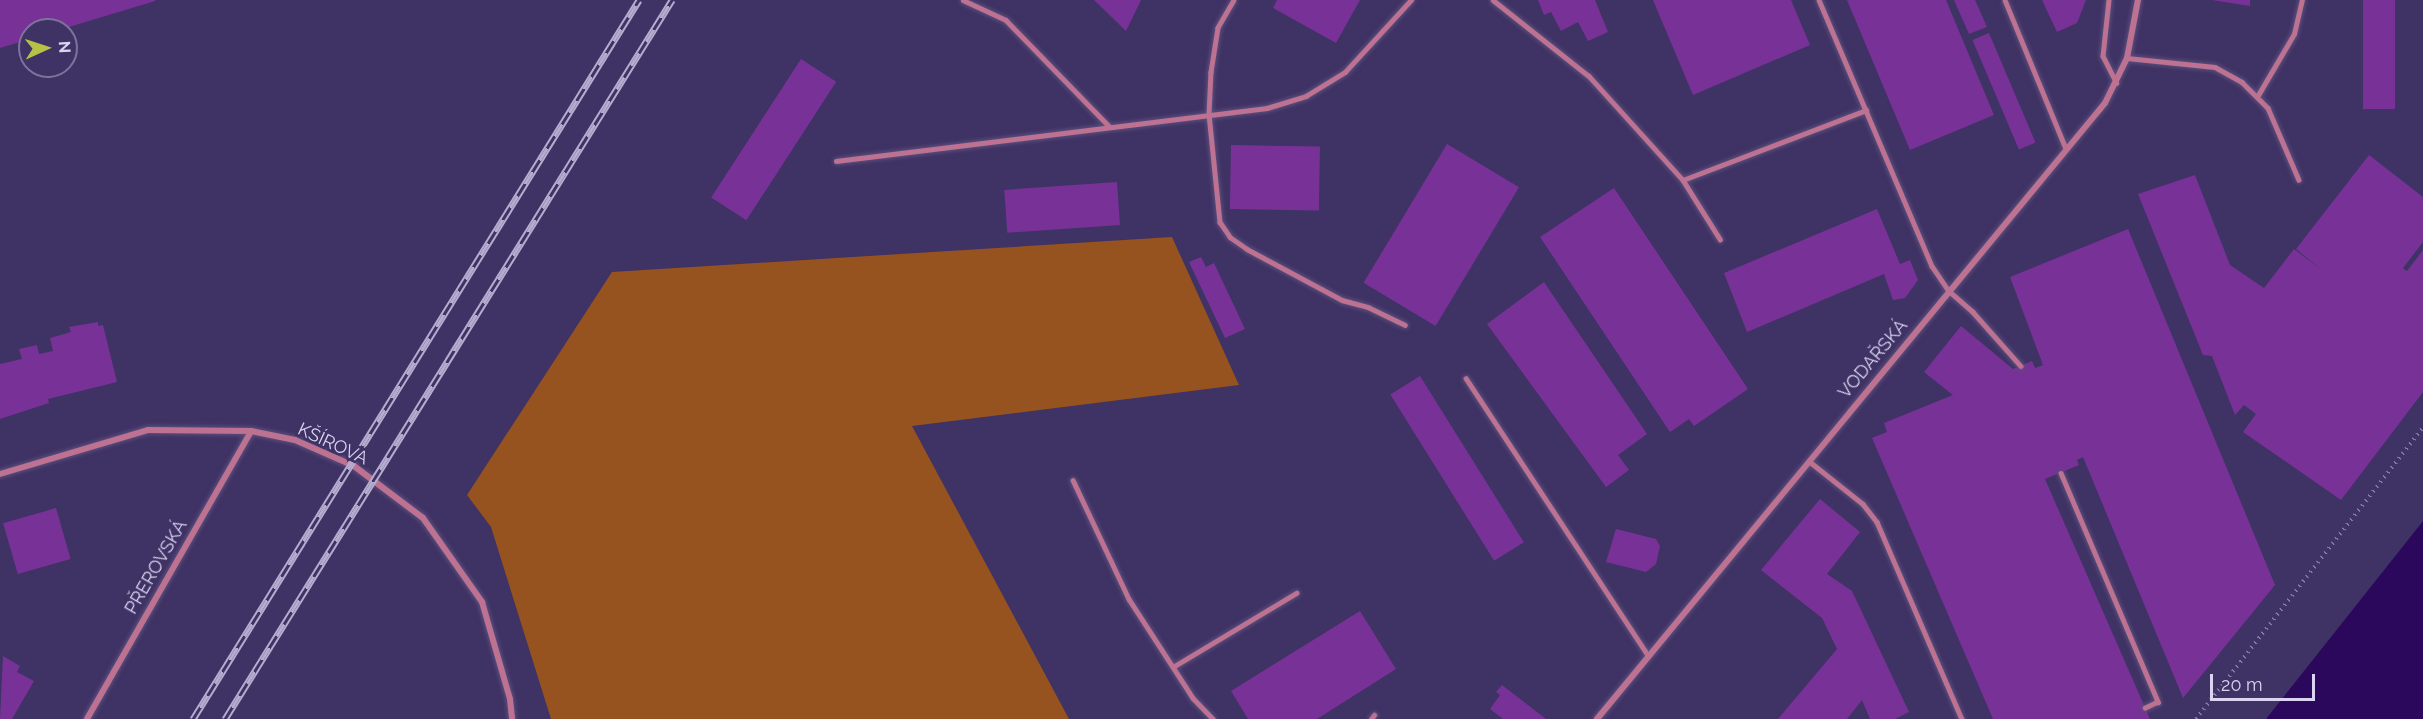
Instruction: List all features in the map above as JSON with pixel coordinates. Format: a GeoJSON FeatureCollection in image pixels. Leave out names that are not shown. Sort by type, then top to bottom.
{"type":"FeatureCollection","features":[{"type":"Feature","properties":{"kind":"street","name":"VODAŘSKÁ"},"geometry":{"type":"LineString","coordinates":[[1597,719],[2066,149],[2117,82],[2127,58],[2138,0]]}},
{"type":"Feature","properties":{"kind":"street","name":"KŠÍROVA"},"geometry":{"type":"LineString","coordinates":[[0,474],[148,429],[251,431],[295,440],[354,466],[423,518],[482,602],[510,699],[512,719]]}},
{"type":"Feature","properties":{"kind":"street","name":"PŘEROVSKÁ"},"geometry":{"type":"LineString","coordinates":[[87,719],[251,431]]}},
{"type":"Feature","properties":{"kind":"lane"},"geometry":{"type":"LineString","coordinates":[[963,0],[1006,20],[1109,126]]}},
{"type":"Feature","properties":{"kind":"lane"},"geometry":{"type":"LineString","coordinates":[[1234,0],[1218,28],[1211,72],[1209,114],[1215,207],[1230,237],[1342,300],[1368,307],[1405,326]]}},
{"type":"Feature","properties":{"kind":"lane"},"geometry":{"type":"LineString","coordinates":[[836,161],[1267,108],[1306,96],[1345,72],[1412,0]]}},
{"type":"Feature","properties":{"kind":"lane"},"geometry":{"type":"LineString","coordinates":[[1493,0],[1589,76],[1683,180],[1720,239]]}},
{"type":"Feature","properties":{"kind":"lane"},"geometry":{"type":"LineString","coordinates":[[1819,0],[1932,267],[1948,291],[1973,312],[2021,366]]}},
{"type":"Feature","properties":{"kind":"lane"},"geometry":{"type":"LineString","coordinates":[[2005,0],[2066,149]]}},
{"type":"Feature","properties":{"kind":"lane"},"geometry":{"type":"LineString","coordinates":[[2109,0],[2103,56],[2117,82]]}},
{"type":"Feature","properties":{"kind":"lane"},"geometry":{"type":"LineString","coordinates":[[2257,97],[2294,33],[2302,0]]}},
{"type":"Feature","properties":{"kind":"lane"},"geometry":{"type":"LineString","coordinates":[[2127,58],[2215,67],[2242,82],[2268,108],[2299,180]]}},
{"type":"Feature","properties":{"kind":"lane"},"geometry":{"type":"LineString","coordinates":[[1683,180],[1866,110]]}},
{"type":"Feature","properties":{"kind":"lane"},"geometry":{"type":"LineString","coordinates":[[1466,378],[1648,655]]}},
{"type":"Feature","properties":{"kind":"lane"},"geometry":{"type":"LineString","coordinates":[[1809,461],[1863,504],[1877,522],[1962,719]]}},
{"type":"Feature","properties":{"kind":"lane"},"geometry":{"type":"LineString","coordinates":[[2061,473],[2158,702],[2145,708]]}},
{"type":"Feature","properties":{"kind":"lane"},"geometry":{"type":"LineString","coordinates":[[1073,480],[1129,599],[1173,667],[1213,719]]}},
{"type":"Feature","properties":{"kind":"lane"},"geometry":{"type":"LineString","coordinates":[[1173,667],[1296,593]]}},
{"type":"Feature","properties":{"kind":"path"},"geometry":{"type":"LineString","coordinates":[[2196,719],[2423,427]]}},
{"type":"Feature","properties":{"kind":"shaded area"},"geometry":{"type":"Polygon","coordinates":[[[1172,237],[1239,385],[912,426],[1069,719],[551,719],[491,527],[467,495],[612,272],[1172,237]]]}},
{"type":"Feature","properties":{"kind":"shaded area"},"geometry":{"type":"Polygon","coordinates":[[[2423,521],[2423,719],[2266,719],[2423,521]]]}},
{"type":"Feature","properties":{"kind":"building"},"geometry":{"type":"Polygon","coordinates":[[[0,0],[155,0],[78,24],[78,18],[18,18],[18,43],[0,48],[0,0]]]}},
{"type":"Feature","properties":{"kind":"building"},"geometry":{"type":"Polygon","coordinates":[[[1094,0],[1141,0],[1126,31],[1094,0]]]}},
{"type":"Feature","properties":{"kind":"building"},"geometry":{"type":"Polygon","coordinates":[[[1277,0],[1360,0],[1336,43],[1273,8],[1277,0]]]}},
{"type":"Feature","properties":{"kind":"building"},"geometry":{"type":"Polygon","coordinates":[[[1538,0],[1595,0],[1608,32],[1588,41],[1578,22],[1561,31],[1551,12],[1544,15],[1538,0]]]}},
{"type":"Feature","properties":{"kind":"building"},"geometry":{"type":"Polygon","coordinates":[[[1653,0],[1791,0],[1810,45],[1693,95],[1653,0]]]}},
{"type":"Feature","properties":{"kind":"building"},"geometry":{"type":"Polygon","coordinates":[[[1847,0],[1946,0],[1994,115],[1910,150],[1847,0]]]}},
{"type":"Feature","properties":{"kind":"building"},"geometry":{"type":"Polygon","coordinates":[[[1954,0],[1975,0],[1987,27],[1969,34],[1954,0]]]}},
{"type":"Feature","properties":{"kind":"building"},"geometry":{"type":"Polygon","coordinates":[[[2042,0],[2086,0],[2077,23],[2057,32],[2042,0]]]}},
{"type":"Feature","properties":{"kind":"building"},"geometry":{"type":"Polygon","coordinates":[[[2212,0],[2250,0],[2250,6],[2212,0]]]}},
{"type":"Feature","properties":{"kind":"building"},"geometry":{"type":"Polygon","coordinates":[[[2363,0],[2395,0],[2395,109],[2363,109],[2363,0]]]}},
{"type":"Feature","properties":{"kind":"building"},"geometry":{"type":"Polygon","coordinates":[[[1989,33],[2035,143],[2019,150],[1972,40],[1989,33]]]}},
{"type":"Feature","properties":{"kind":"building"},"geometry":{"type":"Polygon","coordinates":[[[801,59],[836,82],[746,220],[711,197],[801,59]]]}},
{"type":"Feature","properties":{"kind":"building"},"geometry":{"type":"Polygon","coordinates":[[[1447,144],[1519,187],[1436,326],[1364,283],[1447,144]]]}},
{"type":"Feature","properties":{"kind":"building"},"geometry":{"type":"Polygon","coordinates":[[[1231,145],[1320,147],[1319,211],[1230,209],[1231,145]]]}},
{"type":"Feature","properties":{"kind":"building"},"geometry":{"type":"Polygon","coordinates":[[[2369,155],[2423,197],[2423,242],[2403,268],[2407,271],[2423,250],[2423,392],[2341,500],[2243,432],[2256,414],[2244,405],[2235,415],[2212,356],[2203,355],[2138,194],[2195,175],[2230,265],[2264,288],[2294,249],[2322,270],[2296,249],[2369,155]]]}},
{"type":"Feature","properties":{"kind":"building"},"geometry":{"type":"Polygon","coordinates":[[[1117,182],[1120,225],[1007,233],[1004,190],[1117,182]]]}},
{"type":"Feature","properties":{"kind":"building"},"geometry":{"type":"Polygon","coordinates":[[[1614,188],[1748,389],[1694,426],[1689,419],[1670,432],[1540,237],[1614,188]]]}},
{"type":"Feature","properties":{"kind":"building"},"geometry":{"type":"Polygon","coordinates":[[[1877,209],[1900,264],[1910,260],[1918,280],[1905,298],[1893,300],[1884,274],[1747,332],[1724,273],[1877,209]]]}},
{"type":"Feature","properties":{"kind":"building"},"geometry":{"type":"Polygon","coordinates":[[[2128,229],[2275,585],[2183,698],[2083,457],[2077,460],[2079,465],[2045,479],[2150,719],[1993,719],[1872,438],[1887,432],[1884,423],[1953,395],[1924,372],[1961,326],[2013,369],[2032,361],[2035,368],[2043,365],[2010,277],[2128,229]]]}},
{"type":"Feature","properties":{"kind":"building"},"geometry":{"type":"Polygon","coordinates":[[[1201,257],[1206,267],[1214,263],[1245,329],[1225,338],[1189,262],[1201,257]]]}},
{"type":"Feature","properties":{"kind":"building"},"geometry":{"type":"Polygon","coordinates":[[[1544,282],[1647,434],[1618,455],[1629,470],[1606,487],[1487,324],[1544,282]]]}},
{"type":"Feature","properties":{"kind":"building"},"geometry":{"type":"Polygon","coordinates":[[[98,322],[98,326],[103,325],[117,382],[48,399],[49,403],[0,419],[0,364],[22,359],[19,349],[37,345],[39,354],[53,351],[50,338],[71,332],[69,327],[98,322]]]}},
{"type":"Feature","properties":{"kind":"building"},"geometry":{"type":"Polygon","coordinates":[[[1420,376],[1524,542],[1494,561],[1390,395],[1420,376]]]}},
{"type":"Feature","properties":{"kind":"building"},"geometry":{"type":"Polygon","coordinates":[[[1820,499],[1860,532],[1827,574],[1852,591],[1909,712],[1895,719],[1870,719],[1862,700],[1847,719],[1778,719],[1837,649],[1822,618],[1761,570],[1820,499]]]}},
{"type":"Feature","properties":{"kind":"building"},"geometry":{"type":"Polygon","coordinates":[[[56,508],[71,559],[18,574],[3,523],[56,508]]]}},
{"type":"Feature","properties":{"kind":"building"},"geometry":{"type":"Polygon","coordinates":[[[1616,529],[1656,539],[1660,546],[1656,564],[1646,572],[1606,562],[1616,529]]]}},
{"type":"Feature","properties":{"kind":"building"},"geometry":{"type":"Polygon","coordinates":[[[1360,611],[1396,669],[1317,719],[1248,719],[1231,691],[1360,611]]]}},
{"type":"Feature","properties":{"kind":"building"},"geometry":{"type":"Polygon","coordinates":[[[3,656],[20,666],[17,672],[34,681],[12,719],[0,719],[3,656]]]}},
{"type":"Feature","properties":{"kind":"building"},"geometry":{"type":"Polygon","coordinates":[[[1502,685],[1546,719],[1503,719],[1490,709],[1500,695],[1496,692],[1502,685]]]}},
{"type":"Feature","properties":{"kind":"railway"},"geometry":{"type":"LineString","coordinates":[[193,719],[639,0]]}},
{"type":"Feature","properties":{"kind":"railway"},"geometry":{"type":"LineString","coordinates":[[225,719],[672,0]]}}]}
